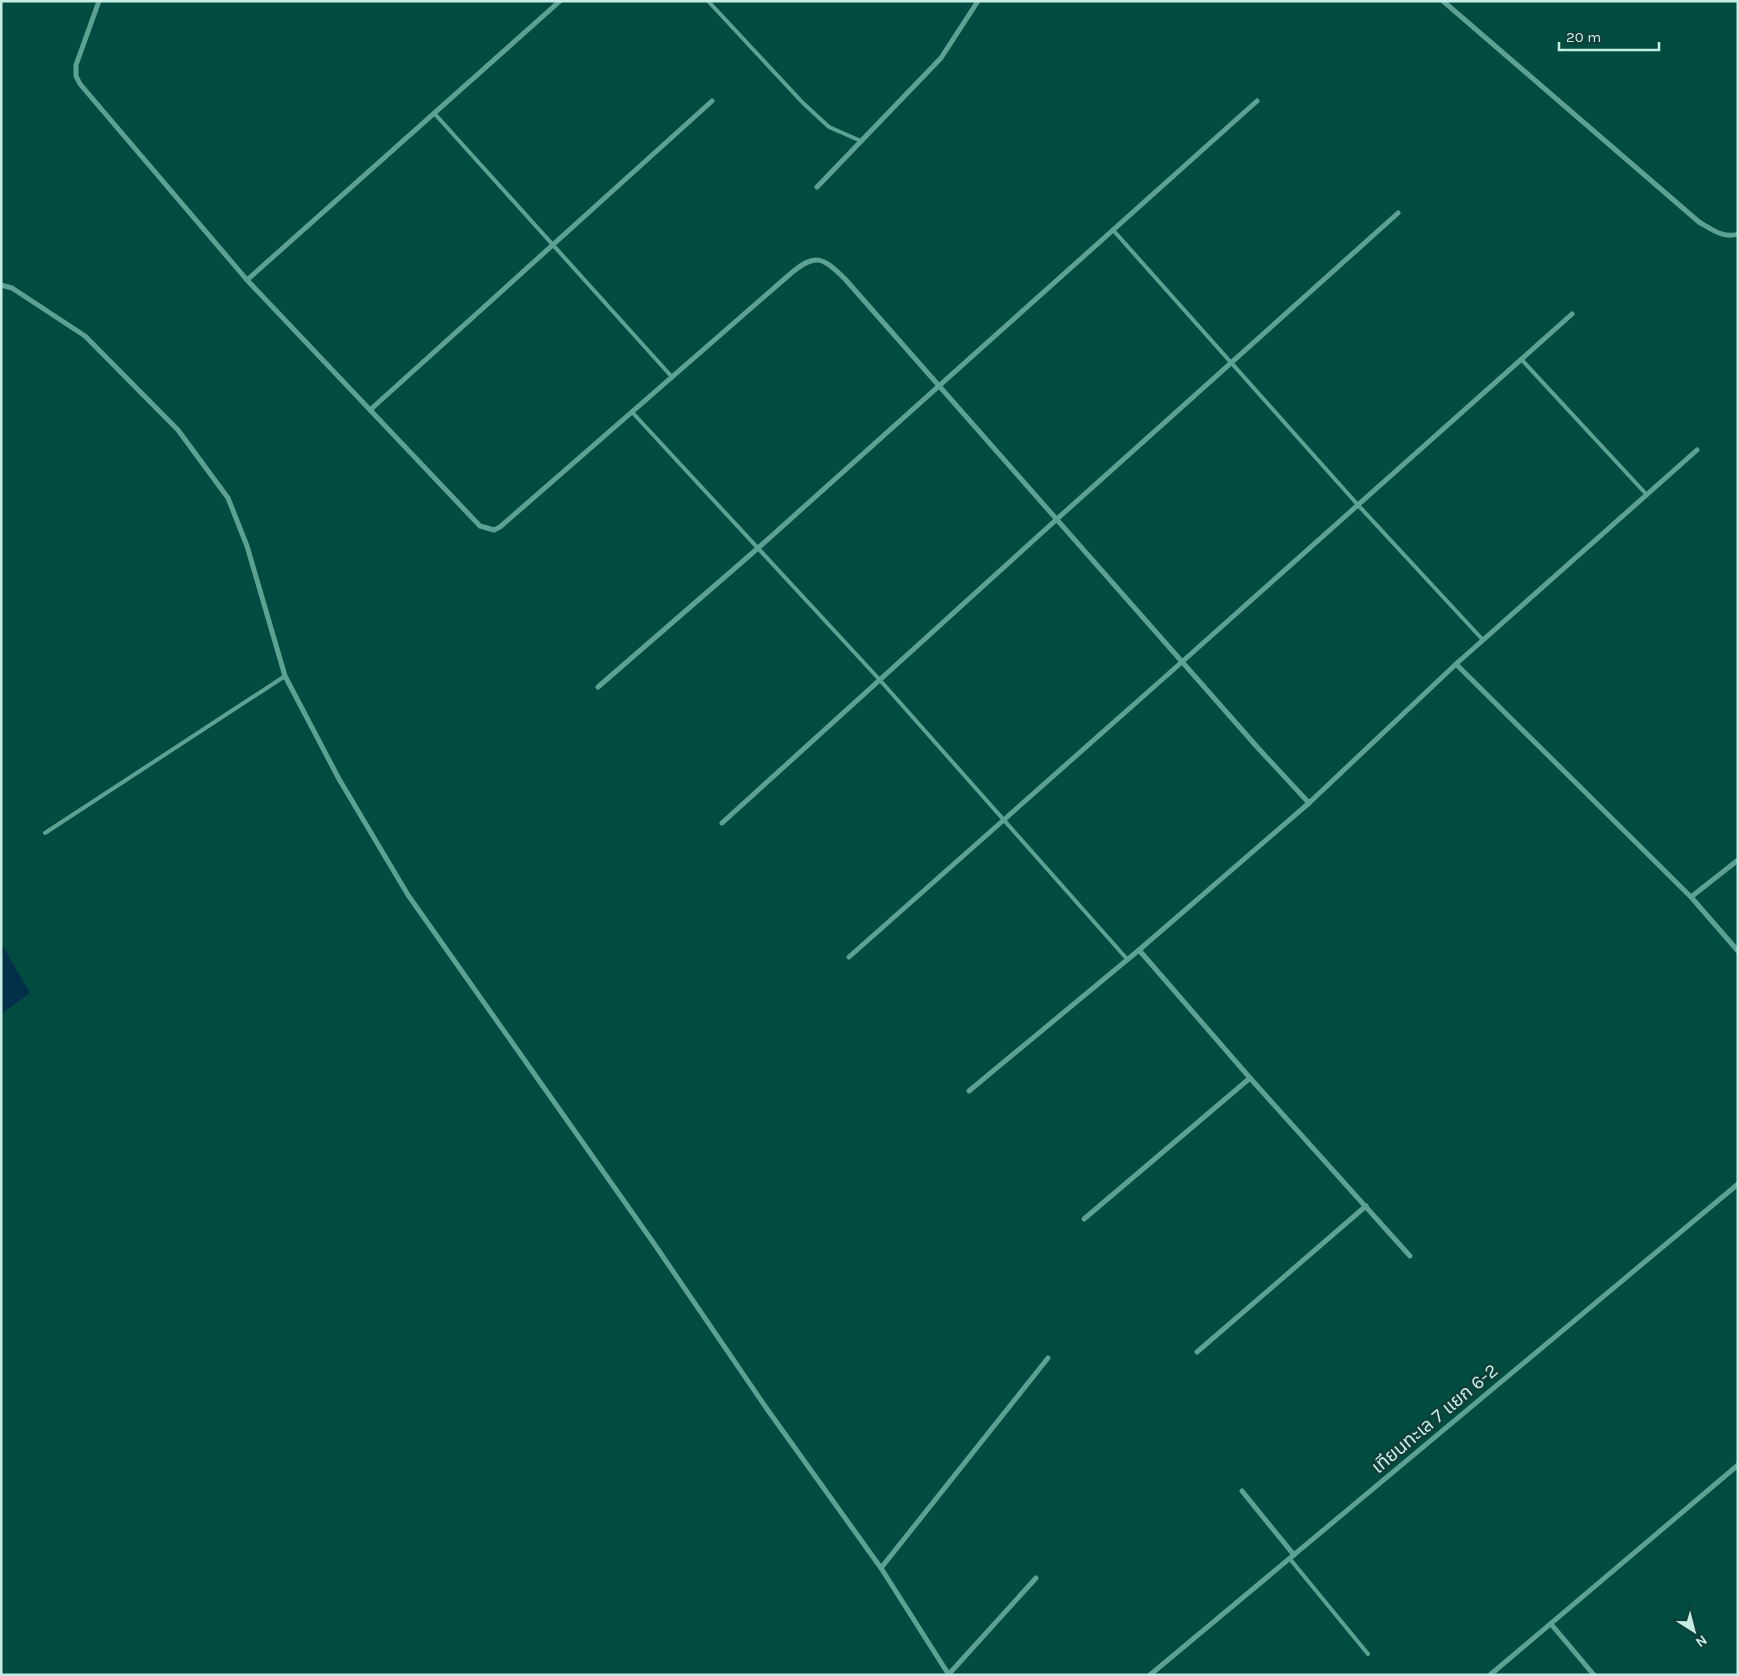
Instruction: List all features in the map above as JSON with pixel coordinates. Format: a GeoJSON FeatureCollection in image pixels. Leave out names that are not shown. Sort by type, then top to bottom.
{"type":"FeatureCollection","features":[{"type":"Feature","properties":{"kind":"street"},"geometry":{"type":"LineString","coordinates":[[99,1],[76,65],[78,80],[247,280],[480,526],[494,530],[500,527],[803,263],[820,260],[846,280],[1258,748],[1309,803]]}},
{"type":"Feature","properties":{"kind":"street"},"geometry":{"type":"LineString","coordinates":[[247,280],[560,1]]}},
{"type":"Feature","properties":{"kind":"street"},"geometry":{"type":"LineString","coordinates":[[817,187],[941,58],[978,1]]}},
{"type":"Feature","properties":{"kind":"street"},"geometry":{"type":"LineString","coordinates":[[1443,1],[1700,222],[1723,235],[1732,236],[1738,234]]}},
{"type":"Feature","properties":{"kind":"street"},"geometry":{"type":"LineString","coordinates":[[370,410],[712,101]]}},
{"type":"Feature","properties":{"kind":"street"},"geometry":{"type":"LineString","coordinates":[[598,687],[757,549],[1257,101]]}},
{"type":"Feature","properties":{"kind":"street"},"geometry":{"type":"LineString","coordinates":[[722,823],[1057,518],[1398,213]]}},
{"type":"Feature","properties":{"kind":"street"},"geometry":{"type":"LineString","coordinates":[[1,285],[12,288],[84,336],[178,430],[228,498],[247,546],[285,676],[339,779],[408,895],[655,1245],[767,1409],[881,1568],[949,1674],[1036,1578]]}},
{"type":"Feature","properties":{"kind":"street"},"geometry":{"type":"LineString","coordinates":[[849,957],[1572,314]]}},
{"type":"Feature","properties":{"kind":"street"},"geometry":{"type":"LineString","coordinates":[[970,1090],[1139,950],[1309,803],[1456,664],[1697,450]]}},
{"type":"Feature","properties":{"kind":"street"},"geometry":{"type":"LineString","coordinates":[[1456,664],[1691,897],[1738,951]]}},
{"type":"Feature","properties":{"kind":"street"},"geometry":{"type":"LineString","coordinates":[[1691,897],[1738,860]]}},
{"type":"Feature","properties":{"kind":"street"},"geometry":{"type":"LineString","coordinates":[[1139,950],[1250,1078],[1410,1256]]}},
{"type":"Feature","properties":{"kind":"street"},"geometry":{"type":"LineString","coordinates":[[1084,1219],[1250,1078]]}},
{"type":"Feature","properties":{"kind":"street","name":"เทียนทะเล 7 แยก 6-2"},"geometry":{"type":"LineString","coordinates":[[1150,1675],[1738,1184]]}},
{"type":"Feature","properties":{"kind":"street"},"geometry":{"type":"LineString","coordinates":[[1197,1352],[1366,1206]]}},
{"type":"Feature","properties":{"kind":"street"},"geometry":{"type":"LineString","coordinates":[[881,1568],[1048,1358]]}},
{"type":"Feature","properties":{"kind":"street"},"geometry":{"type":"LineString","coordinates":[[1490,1675],[1738,1466]]}},
{"type":"Feature","properties":{"kind":"street"},"geometry":{"type":"LineString","coordinates":[[1242,1491],[1292,1557]]}},
{"type":"Feature","properties":{"kind":"street"},"geometry":{"type":"LineString","coordinates":[[1551,1624],[1594,1675]]}},
{"type":"Feature","properties":{"kind":"lane"},"geometry":{"type":"LineString","coordinates":[[708,1],[803,104],[829,127],[861,140]]}},
{"type":"Feature","properties":{"kind":"lane"},"geometry":{"type":"LineString","coordinates":[[434,113],[672,377]]}},
{"type":"Feature","properties":{"kind":"lane"},"geometry":{"type":"LineString","coordinates":[[1114,230],[1358,505],[1483,640]]}},
{"type":"Feature","properties":{"kind":"lane"},"geometry":{"type":"LineString","coordinates":[[1521,360],[1647,495]]}},
{"type":"Feature","properties":{"kind":"lane"},"geometry":{"type":"LineString","coordinates":[[632,412],[879,679],[1127,958]]}},
{"type":"Feature","properties":{"kind":"lane"},"geometry":{"type":"LineString","coordinates":[[45,832],[285,676]]}},
{"type":"Feature","properties":{"kind":"lane"},"geometry":{"type":"LineString","coordinates":[[1292,1557],[1368,1654]]}},
{"type":"Feature","properties":{"kind":"water"},"geometry":{"type":"Polygon","coordinates":[[[1,943],[30,993],[1,1014],[1,943]]]}}]}
